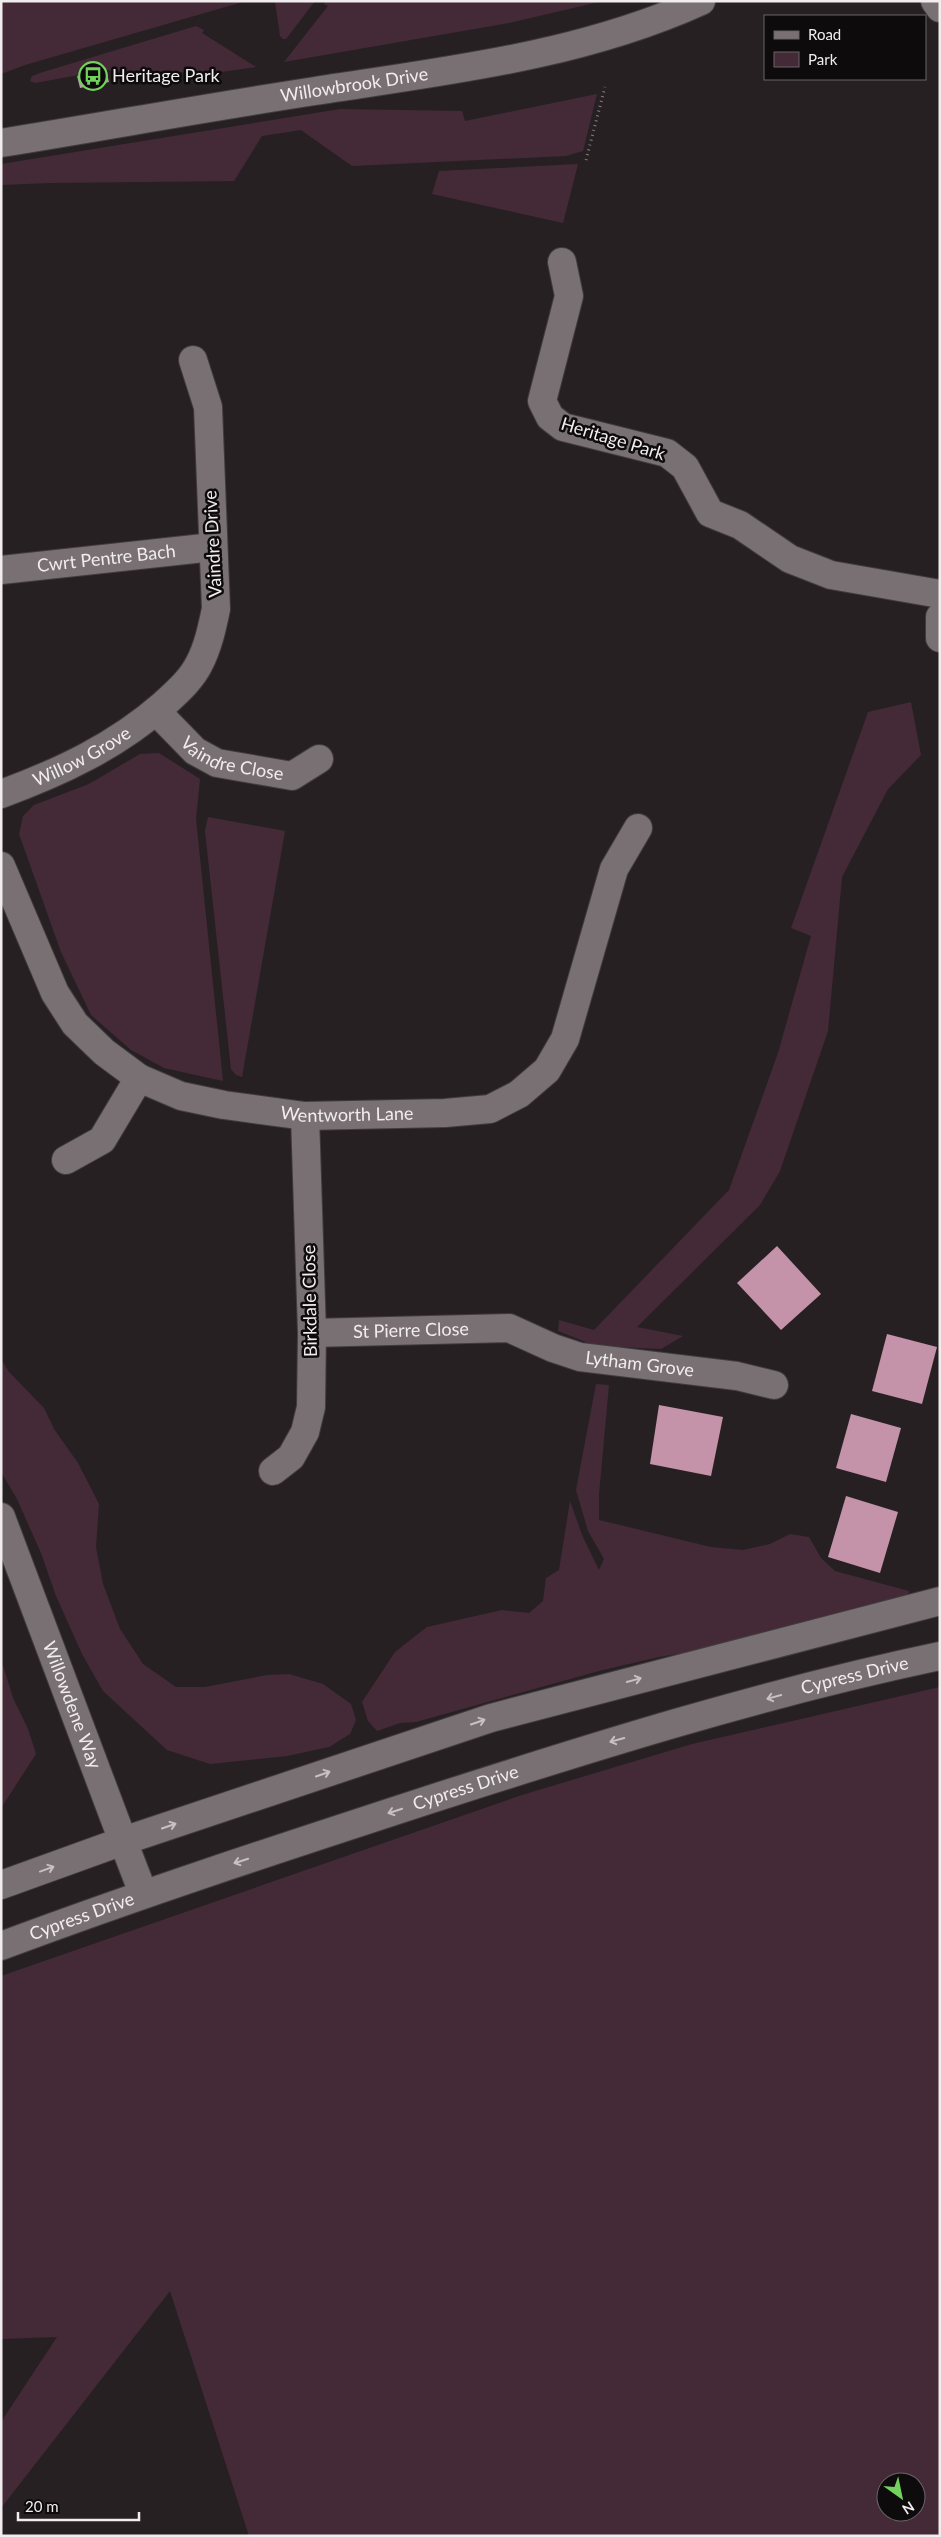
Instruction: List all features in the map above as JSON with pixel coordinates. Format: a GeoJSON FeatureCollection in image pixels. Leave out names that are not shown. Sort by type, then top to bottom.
{"type":"FeatureCollection","features":[{"type":"Feature","properties":{"kind":"street","name":"Willowbrook Drive"},"geometry":{"type":"LineString","coordinates":[[1,143],[432,73],[548,52],[628,30],[700,1]]}},
{"type":"Feature","properties":{"kind":"street"},"geometry":{"type":"LineString","coordinates":[[935,1],[940,8]]}},
{"type":"Feature","properties":{"kind":"street","name":"Heritage Park"},"geometry":{"type":"LineString","coordinates":[[562,262],[569,296],[542,401],[550,417],[563,427],[667,453],[685,467],[710,513],[740,524],[790,559],[831,575],[940,594]]}},
{"type":"Feature","properties":{"kind":"street","name":"Vaindre Drive"},"geometry":{"type":"LineString","coordinates":[[156,711],[183,686],[199,664],[211,635],[216,609],[208,406],[193,360]]}},
{"type":"Feature","properties":{"kind":"street","name":"Cwrt Pentre Bach"},"geometry":{"type":"LineString","coordinates":[[1,570],[213,547]]}},
{"type":"Feature","properties":{"kind":"street"},"geometry":{"type":"LineString","coordinates":[[940,617],[940,638]]}},
{"type":"Feature","properties":{"kind":"street","name":"Vaindre Close"},"geometry":{"type":"LineString","coordinates":[[156,711],[195,751],[216,763],[292,776],[319,759]]}},
{"type":"Feature","properties":{"kind":"street","name":"Willow Grove"},"geometry":{"type":"LineString","coordinates":[[1,794],[42,779],[86,757],[120,738],[156,711]]}},
{"type":"Feature","properties":{"kind":"street","name":"Wentworth Lane"},"geometry":{"type":"LineString","coordinates":[[1,866],[56,993],[74,1024],[104,1052],[140,1078],[181,1096],[224,1105],[305,1116],[445,1114],[490,1109],[519,1094],[547,1070],[565,1039],[614,869],[638,828]]}},
{"type":"Feature","properties":{"kind":"street"},"geometry":{"type":"LineString","coordinates":[[66,1160],[102,1140],[140,1078]]}},
{"type":"Feature","properties":{"kind":"street","name":"Birkdale Close"},"geometry":{"type":"LineString","coordinates":[[273,1471],[287,1462],[305,1432],[311,1407],[312,1333],[305,1116]]}},
{"type":"Feature","properties":{"kind":"street","name":"St Pierre Close"},"geometry":{"type":"LineString","coordinates":[[312,1333],[509,1328]]}},
{"type":"Feature","properties":{"kind":"street","name":"Lytham Grove"},"geometry":{"type":"LineString","coordinates":[[509,1328],[553,1348],[580,1357],[737,1376],[774,1385]]}},
{"type":"Feature","properties":{"kind":"street","name":"Willowdene Way"},"geometry":{"type":"LineString","coordinates":[[1,1517],[143,1893]]}},
{"type":"Feature","properties":{"kind":"street"},"geometry":{"type":"LineString","coordinates":[[1,1885],[123,1841],[490,1718],[940,1601]]}},
{"type":"Feature","properties":{"kind":"street","name":"Cypress Drive"},"geometry":{"type":"LineString","coordinates":[[1,1946],[143,1893],[592,1747],[873,1670],[940,1656]]}},
{"type":"Feature","properties":{"kind":"path"},"geometry":{"type":"LineString","coordinates":[[586,160],[605,87]]}},
{"type":"Feature","properties":{"kind":"green space"},"geometry":{"type":"Polygon","coordinates":[[[1,1],[246,1],[25,65],[1,74],[1,1]]]}},
{"type":"Feature","properties":{"kind":"green space"},"geometry":{"type":"Polygon","coordinates":[[[275,1],[315,1],[286,39],[283,39],[280,36],[275,1]]]}},
{"type":"Feature","properties":{"kind":"green space"},"geometry":{"type":"Polygon","coordinates":[[[326,1],[603,1],[509,23],[284,62],[328,6],[324,4],[326,1]]]}},
{"type":"Feature","properties":{"kind":"green space"},"geometry":{"type":"Polygon","coordinates":[[[196,26],[204,30],[202,33],[256,67],[214,73],[106,70],[35,83],[30,81],[32,76],[43,72],[196,26]]]}},
{"type":"Feature","properties":{"kind":"green space"},"geometry":{"type":"Polygon","coordinates":[[[597,94],[583,151],[566,156],[352,166],[301,130],[262,136],[234,181],[1,185],[1,164],[340,109],[462,111],[465,121],[597,94]]]}},
{"type":"Feature","properties":{"kind":"green space"},"geometry":{"type":"Polygon","coordinates":[[[578,164],[563,223],[432,194],[439,171],[578,164]]]}},
{"type":"Feature","properties":{"kind":"green space"},"geometry":{"type":"Polygon","coordinates":[[[911,702],[921,755],[888,789],[842,877],[828,1031],[780,1171],[760,1205],[637,1327],[683,1336],[661,1349],[596,1346],[558,1331],[559,1320],[594,1330],[729,1190],[778,1053],[811,936],[791,928],[868,712],[911,702]]]}},
{"type":"Feature","properties":{"kind":"green space"},"geometry":{"type":"Polygon","coordinates":[[[159,753],[200,779],[196,819],[223,1081],[164,1068],[131,1050],[91,1015],[61,952],[19,834],[23,816],[34,805],[89,784],[140,754],[159,753]]]}},
{"type":"Feature","properties":{"kind":"green space"},"geometry":{"type":"Polygon","coordinates":[[[208,817],[285,831],[242,1077],[236,1075],[231,1069],[205,831],[208,817]]]}},
{"type":"Feature","properties":{"kind":"green space"},"geometry":{"type":"Polygon","coordinates":[[[1,1359],[9,1372],[44,1408],[54,1429],[78,1463],[99,1504],[96,1547],[103,1584],[120,1629],[143,1664],[176,1687],[205,1687],[267,1675],[289,1674],[323,1684],[351,1704],[356,1720],[350,1734],[329,1747],[287,1756],[210,1764],[167,1750],[103,1691],[82,1654],[56,1596],[41,1553],[17,1499],[1,1472],[1,1359]]]}},
{"type":"Feature","properties":{"kind":"green space"},"geometry":{"type":"Polygon","coordinates":[[[596,1384],[609,1385],[599,1494],[599,1520],[711,1547],[743,1550],[770,1544],[790,1534],[809,1537],[821,1558],[835,1571],[909,1591],[907,1600],[730,1645],[659,1657],[599,1671],[416,1722],[400,1723],[377,1731],[368,1721],[362,1702],[395,1652],[427,1627],[502,1610],[529,1613],[543,1601],[546,1578],[559,1570],[570,1501],[582,1535],[599,1570],[604,1559],[588,1531],[576,1490],[596,1384]]]}},
{"type":"Feature","properties":{"kind":"green space"},"geometry":{"type":"Polygon","coordinates":[[[1,1659],[13,1698],[28,1729],[36,1754],[1,1808],[1,1659]]]}},
{"type":"Feature","properties":{"kind":"green space"},"geometry":{"type":"Polygon","coordinates":[[[940,1687],[940,2536],[249,2536],[170,2291],[1,2508],[1,2422],[57,2337],[1,2339],[1,1976],[522,1795],[692,1744],[940,1687]]]}},
{"type":"Feature","properties":{"kind":"building"},"geometry":{"type":"Polygon","coordinates":[[[106,70],[109,82],[80,88],[77,76],[106,70]]]}},
{"type":"Feature","properties":{"kind":"building"},"geometry":{"type":"Polygon","coordinates":[[[777,1246],[821,1294],[781,1330],[737,1283],[777,1246]]]}},
{"type":"Feature","properties":{"kind":"building"},"geometry":{"type":"Polygon","coordinates":[[[887,1334],[937,1347],[922,1404],[872,1391],[887,1334]]]}},
{"type":"Feature","properties":{"kind":"building"},"geometry":{"type":"Polygon","coordinates":[[[659,1405],[723,1417],[711,1476],[650,1464],[659,1405]]]}},
{"type":"Feature","properties":{"kind":"building"},"geometry":{"type":"Polygon","coordinates":[[[851,1414],[901,1428],[886,1482],[836,1468],[851,1414]]]}},
{"type":"Feature","properties":{"kind":"building"},"geometry":{"type":"Polygon","coordinates":[[[846,1496],[898,1512],[880,1573],[828,1557],[846,1496]]]}},
{"type":"Feature","properties":{"kind":"place","name":"Heritage Park"},"geometry":{"type":"Point","coordinates":[93,76]}}]}
